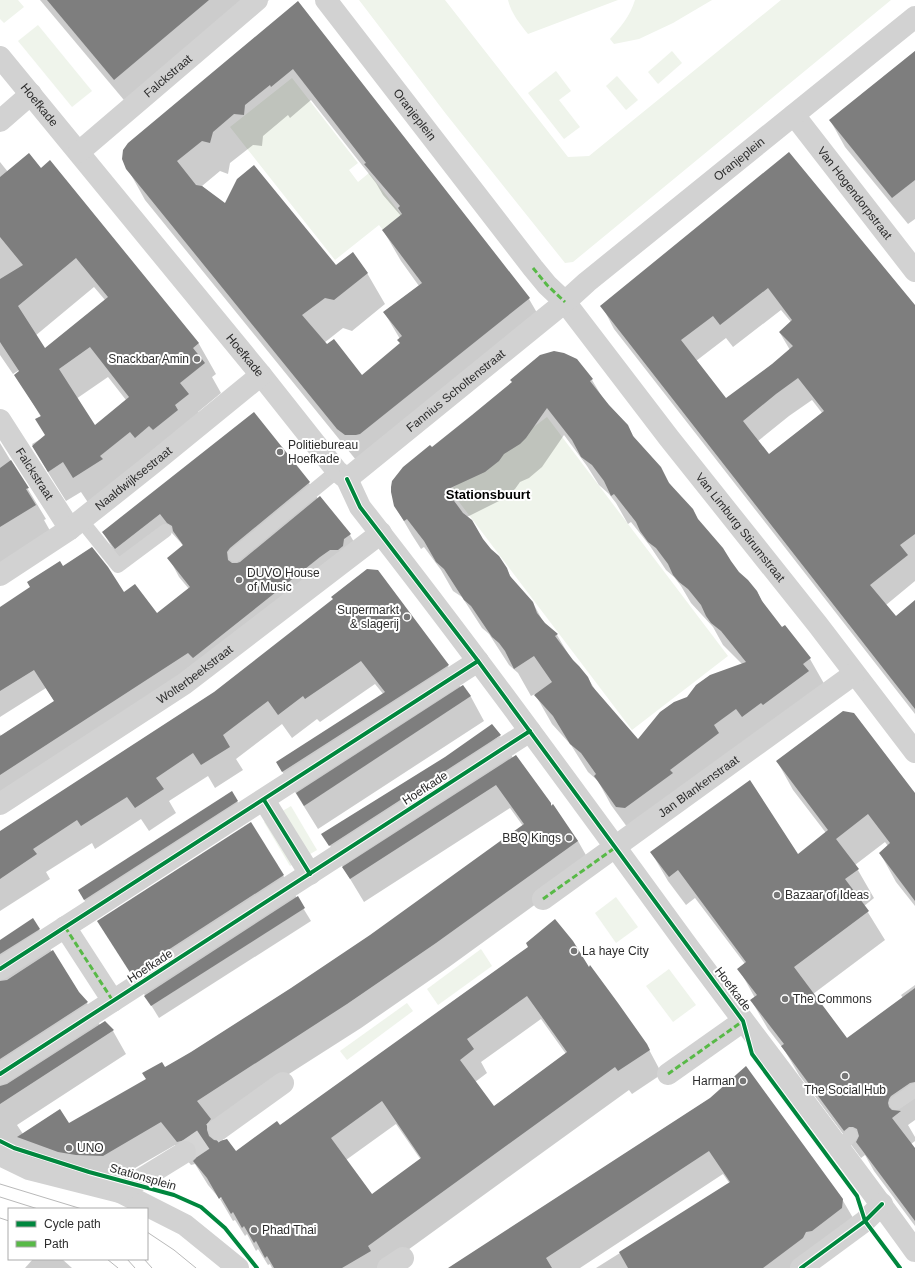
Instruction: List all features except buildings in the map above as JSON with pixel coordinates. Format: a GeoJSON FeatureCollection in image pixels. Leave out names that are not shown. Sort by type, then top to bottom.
{"type":"FeatureCollection","features":[{"type":"Feature","properties":{"kind":"street","name":"Falckstraat"},"geometry":{"type":"LineString","coordinates":[[79,152],[257,0]]}},
{"type":"Feature","properties":{"kind":"street","name":"Oranjeplein"},"geometry":{"type":"LineString","coordinates":[[326,0],[533,268],[546,284],[565,302],[587,282],[915,17]]}},
{"type":"Feature","properties":{"kind":"street","name":"Hoefkade"},"geometry":{"type":"LineString","coordinates":[[0,57],[342,475],[360,507],[478,661],[743,1021],[846,1141],[882,1204],[915,1251]]}},
{"type":"Feature","properties":{"kind":"street"},"geometry":{"type":"LineString","coordinates":[[0,121],[31,94]]}},
{"type":"Feature","properties":{"kind":"street","name":"Van Hogendorpstraat"},"geometry":{"type":"LineString","coordinates":[[794,115],[915,271]]}},
{"type":"Feature","properties":{"kind":"street","name":"Fannius Scholtenstraat"},"geometry":{"type":"LineString","coordinates":[[342,475],[565,302]]}},
{"type":"Feature","properties":{"kind":"street","name":"Van Limburg Stirumstraat"},"geometry":{"type":"LineString","coordinates":[[565,302],[669,438],[818,625],[915,752]]}},
{"type":"Feature","properties":{"kind":"street","name":"Naaldwijksestraat"},"geometry":{"type":"LineString","coordinates":[[0,575],[75,524],[261,375]]}},
{"type":"Feature","properties":{"kind":"street","name":"Falckstraat"},"geometry":{"type":"LineString","coordinates":[[0,420],[75,524]]}},
{"type":"Feature","properties":{"kind":"street","name":"Wolterbeekstraat"},"geometry":{"type":"LineString","coordinates":[[0,804],[184,684],[381,533]]}},
{"type":"Feature","properties":{"kind":"street"},"geometry":{"type":"LineString","coordinates":[[0,970],[478,661]]}},
{"type":"Feature","properties":{"kind":"street","name":"Jan Blankenstraat"},"geometry":{"type":"LineString","coordinates":[[544,899],[854,674]]}},
{"type":"Feature","properties":{"kind":"street","name":"Hoefkade"},"geometry":{"type":"LineString","coordinates":[[0,1074],[530,731]]}},
{"type":"Feature","properties":{"kind":"street"},"geometry":{"type":"LineString","coordinates":[[264,800],[310,874]]}},
{"type":"Feature","properties":{"kind":"street"},"geometry":{"type":"LineString","coordinates":[[65,927],[113,1001]]}},
{"type":"Feature","properties":{"kind":"street"},"geometry":{"type":"LineString","coordinates":[[668,1074],[743,1021]]}},
{"type":"Feature","properties":{"kind":"street"},"geometry":{"type":"LineString","coordinates":[[219,1129],[283,1083]]}},
{"type":"Feature","properties":{"kind":"street"},"geometry":{"type":"LineString","coordinates":[[120,1192],[185,1152]]}},
{"type":"Feature","properties":{"kind":"street","name":"Stationsplein"},"geometry":{"type":"LineString","coordinates":[[0,1155],[29,1169],[120,1192],[185,1225],[238,1268]]}},
{"type":"Feature","properties":{"kind":"street"},"geometry":{"type":"LineString","coordinates":[[802,1268],[865,1221],[882,1204]]}},
{"type":"Feature","properties":{"kind":"lane"},"geometry":{"type":"LineString","coordinates":[[235,555],[342,475]]}},
{"type":"Feature","properties":{"kind":"lane"},"geometry":{"type":"LineString","coordinates":[[75,524],[118,566],[165,531]]}},
{"type":"Feature","properties":{"kind":"lane"},"geometry":{"type":"LineString","coordinates":[[896,1103],[915,1090]]}},
{"type":"Feature","properties":{"kind":"shaded area"},"geometry":{"type":"Polygon","coordinates":[[[0,0],[18,0],[24,7],[4,23],[0,19],[0,0]]]}},
{"type":"Feature","properties":{"kind":"shaded area"},"geometry":{"type":"Polygon","coordinates":[[[359,0],[445,0],[568,157],[589,156],[781,0],[891,0],[573,262],[565,263],[446,114],[359,0]]]}},
{"type":"Feature","properties":{"kind":"shaded area"},"geometry":{"type":"Polygon","coordinates":[[[508,0],[618,0],[528,34],[514,14],[508,0]]]}},
{"type":"Feature","properties":{"kind":"shaded area"},"geometry":{"type":"Polygon","coordinates":[[[635,0],[712,0],[673,23],[639,39],[614,44],[610,39],[625,21],[635,0]]]}},
{"type":"Feature","properties":{"kind":"shaded area"},"geometry":{"type":"Polygon","coordinates":[[[38,25],[92,91],[72,107],[18,41],[38,25]]]}},
{"type":"Feature","properties":{"kind":"shaded area"},"geometry":{"type":"Polygon","coordinates":[[[672,51],[682,63],[658,84],[648,72],[672,51]]]}},
{"type":"Feature","properties":{"kind":"shaded area"},"geometry":{"type":"Polygon","coordinates":[[[556,71],[571,91],[559,100],[580,127],[564,139],[528,93],[556,71]]]}},
{"type":"Feature","properties":{"kind":"shaded area"},"geometry":{"type":"Polygon","coordinates":[[[617,76],[638,100],[626,110],[606,86],[617,76]]]}},
{"type":"Feature","properties":{"kind":"shaded area"},"geometry":{"type":"Polygon","coordinates":[[[292,78],[358,163],[349,170],[358,182],[369,173],[428,249],[410,263],[379,225],[335,260],[230,127],[292,78]]]}},
{"type":"Feature","properties":{"kind":"shaded area"},"geometry":{"type":"Polygon","coordinates":[[[547,417],[728,656],[632,730],[450,490],[547,417]]]}},
{"type":"Feature","properties":{"kind":"shaded area"},"geometry":{"type":"Polygon","coordinates":[[[291,806],[317,850],[290,866],[264,822],[291,806]]]}},
{"type":"Feature","properties":{"kind":"shaded area"},"geometry":{"type":"Polygon","coordinates":[[[616,897],[638,927],[616,943],[595,913],[616,897]]]}},
{"type":"Feature","properties":{"kind":"shaded area"},"geometry":{"type":"Polygon","coordinates":[[[481,949],[492,966],[438,1005],[427,989],[481,949]]]}},
{"type":"Feature","properties":{"kind":"shaded area"},"geometry":{"type":"Polygon","coordinates":[[[669,969],[696,1005],[673,1022],[646,986],[669,969]]]}},
{"type":"Feature","properties":{"kind":"shaded area"},"geometry":{"type":"Polygon","coordinates":[[[407,1003],[413,1011],[347,1060],[340,1051],[407,1003]]]}},
{"type":"Feature","properties":{"kind":"tunnel"},"geometry":{"type":"LineString","coordinates":[[185,1152],[219,1129]]}},
{"type":"Feature","properties":{"kind":"tram line"},"geometry":{"type":"LineString","coordinates":[[0,1184],[79,1208]]}},
{"type":"Feature","properties":{"kind":"tram line"},"geometry":{"type":"LineString","coordinates":[[0,1197],[35,1208]]}},
{"type":"Feature","properties":{"kind":"tram line"},"geometry":{"type":"LineString","coordinates":[[0,1218],[8,1221]]}},
{"type":"Feature","properties":{"kind":"tram line"},"geometry":{"type":"LineString","coordinates":[[148,1233],[174,1250],[196,1268]]}},
{"type":"Feature","properties":{"kind":"tram line"},"geometry":{"type":"LineString","coordinates":[[108,1260],[118,1268]]}},
{"type":"Feature","properties":{"kind":"tram line"},"geometry":{"type":"LineString","coordinates":[[128,1260],[135,1268]]}},
{"type":"Feature","properties":{"kind":"tram line"},"geometry":{"type":"LineString","coordinates":[[145,1260],[152,1268]]}},
{"type":"Feature","properties":{"kind":"marked path"},"geometry":{"type":"LineString","coordinates":[[533,268],[547,285],[565,302]]}},
{"type":"Feature","properties":{"kind":"marked path"},"geometry":{"type":"LineString","coordinates":[[543,899],[616,847]]}},
{"type":"Feature","properties":{"kind":"marked path"},"geometry":{"type":"LineString","coordinates":[[65,927],[113,1001]]}},
{"type":"Feature","properties":{"kind":"marked path"},"geometry":{"type":"LineString","coordinates":[[668,1074],[743,1021]]}},
{"type":"Feature","properties":{"kind":"cycle path"},"geometry":{"type":"LineString","coordinates":[[347,479],[360,507],[478,661],[743,1021],[752,1054],[857,1196],[865,1221],[900,1268]]}},
{"type":"Feature","properties":{"kind":"cycle path"},"geometry":{"type":"LineString","coordinates":[[0,969],[478,661]]}},
{"type":"Feature","properties":{"kind":"cycle path"},"geometry":{"type":"LineString","coordinates":[[0,1074],[530,731]]}},
{"type":"Feature","properties":{"kind":"cycle path"},"geometry":{"type":"LineString","coordinates":[[264,800],[310,874]]}},
{"type":"Feature","properties":{"kind":"cycle path"},"geometry":{"type":"LineString","coordinates":[[0,1141],[14,1148],[89,1172],[174,1195],[201,1207],[225,1228],[257,1268]]}},
{"type":"Feature","properties":{"kind":"cycle path"},"geometry":{"type":"LineString","coordinates":[[801,1268],[865,1221],[882,1204]]}},
{"type":"Feature","properties":{"kind":"place","name":"Snackbar Amin"},"geometry":{"type":"Point","coordinates":[197,359]}},
{"type":"Feature","properties":{"kind":"place","name":"Politiebureau Hoefkade"},"geometry":{"type":"Point","coordinates":[280,452]}},
{"type":"Feature","properties":{"kind":"place","name":"DUVO House of Music"},"geometry":{"type":"Point","coordinates":[239,580]}},
{"type":"Feature","properties":{"kind":"place","name":"Supermarkt & slagerij"},"geometry":{"type":"Point","coordinates":[407,617]}},
{"type":"Feature","properties":{"kind":"place","name":"BBQ Kings"},"geometry":{"type":"Point","coordinates":[569,838]}},
{"type":"Feature","properties":{"kind":"place","name":"Bazaar of Ideas"},"geometry":{"type":"Point","coordinates":[777,895]}},
{"type":"Feature","properties":{"kind":"place","name":"La haye City"},"geometry":{"type":"Point","coordinates":[574,951]}},
{"type":"Feature","properties":{"kind":"place","name":"The Commons"},"geometry":{"type":"Point","coordinates":[785,999]}},
{"type":"Feature","properties":{"kind":"place","name":"The Social Hub"},"geometry":{"type":"Point","coordinates":[845,1076]}},
{"type":"Feature","properties":{"kind":"place","name":"Harman"},"geometry":{"type":"Point","coordinates":[743,1081]}},
{"type":"Feature","properties":{"kind":"place","name":"UNO"},"geometry":{"type":"Point","coordinates":[69,1148]}},
{"type":"Feature","properties":{"kind":"place","name":"Phad Thai"},"geometry":{"type":"Point","coordinates":[254,1230]}},
{"type":"Feature","properties":{"kind":"district","name":"Stationsbuurt"},"geometry":{"type":"Point","coordinates":[488,494]}}]}
